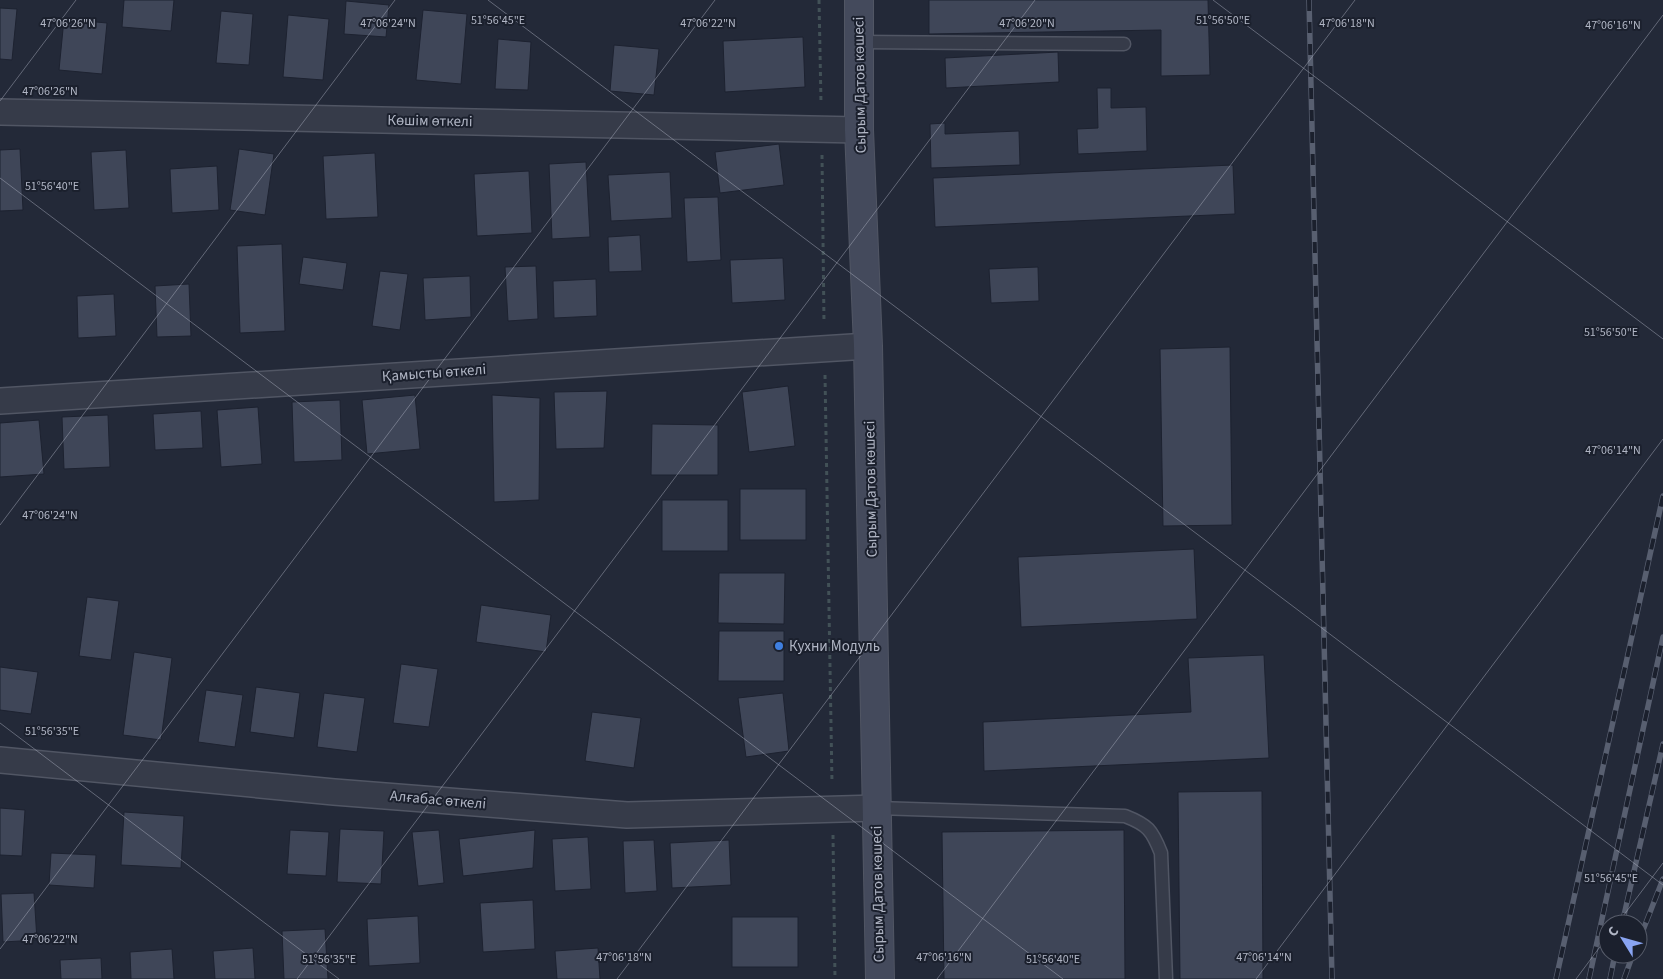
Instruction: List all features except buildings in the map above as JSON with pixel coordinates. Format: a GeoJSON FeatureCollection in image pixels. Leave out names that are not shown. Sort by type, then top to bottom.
{"type":"FeatureCollection","features":[{"type":"Feature","properties":{"kind":"main road","name":"Сырым Датов көшесі"},"geometry":{"type":"LineString","coordinates":[[859,0],[859,130],[868,346],[880,979]]}},
{"type":"Feature","properties":{"kind":"street","name":"Көшім өткелі"},"geometry":{"type":"LineString","coordinates":[[0,112],[859,130]]}},
{"type":"Feature","properties":{"kind":"street","name":"Қамысты өткелі"},"geometry":{"type":"LineString","coordinates":[[0,401],[868,346]]}},
{"type":"Feature","properties":{"kind":"street","name":"Алғабас өткелі"},"geometry":{"type":"LineString","coordinates":[[0,760],[334,792],[627,816],[876,808]]}},
{"type":"Feature","properties":{"kind":"lane"},"geometry":{"type":"LineString","coordinates":[[859,42],[1124,44]]}},
{"type":"Feature","properties":{"kind":"lane"},"geometry":{"type":"LineString","coordinates":[[876,808],[1125,816],[1144,824],[1156,840],[1161,853],[1166,979]]}},
{"type":"Feature","properties":{"kind":"path"},"geometry":{"type":"LineString","coordinates":[[819,0],[835,979]]}},
{"type":"Feature","properties":{"kind":"railway"},"geometry":{"type":"LineString","coordinates":[[1309,0],[1332,979]]}},
{"type":"Feature","properties":{"kind":"railway"},"geometry":{"type":"LineString","coordinates":[[1556,979],[1663,496]]}},
{"type":"Feature","properties":{"kind":"railway"},"geometry":{"type":"LineString","coordinates":[[1589,979],[1663,637]]}},
{"type":"Feature","properties":{"kind":"railway"},"geometry":{"type":"LineString","coordinates":[[1624,914],[1663,744]]}},
{"type":"Feature","properties":{"kind":"railway"},"geometry":{"type":"LineString","coordinates":[[1648,917],[1663,879]]}},
{"type":"Feature","properties":{"kind":"railway"},"geometry":{"type":"LineString","coordinates":[[1610,979],[1613,964]]}},
{"type":"Feature","properties":{"kind":"railway"},"geometry":{"type":"LineString","coordinates":[[1624,979],[1629,964]]}},
{"type":"Feature","properties":{"kind":"place","name":"Кухни Модуль"},"geometry":{"type":"Point","coordinates":[779,646]}}]}
